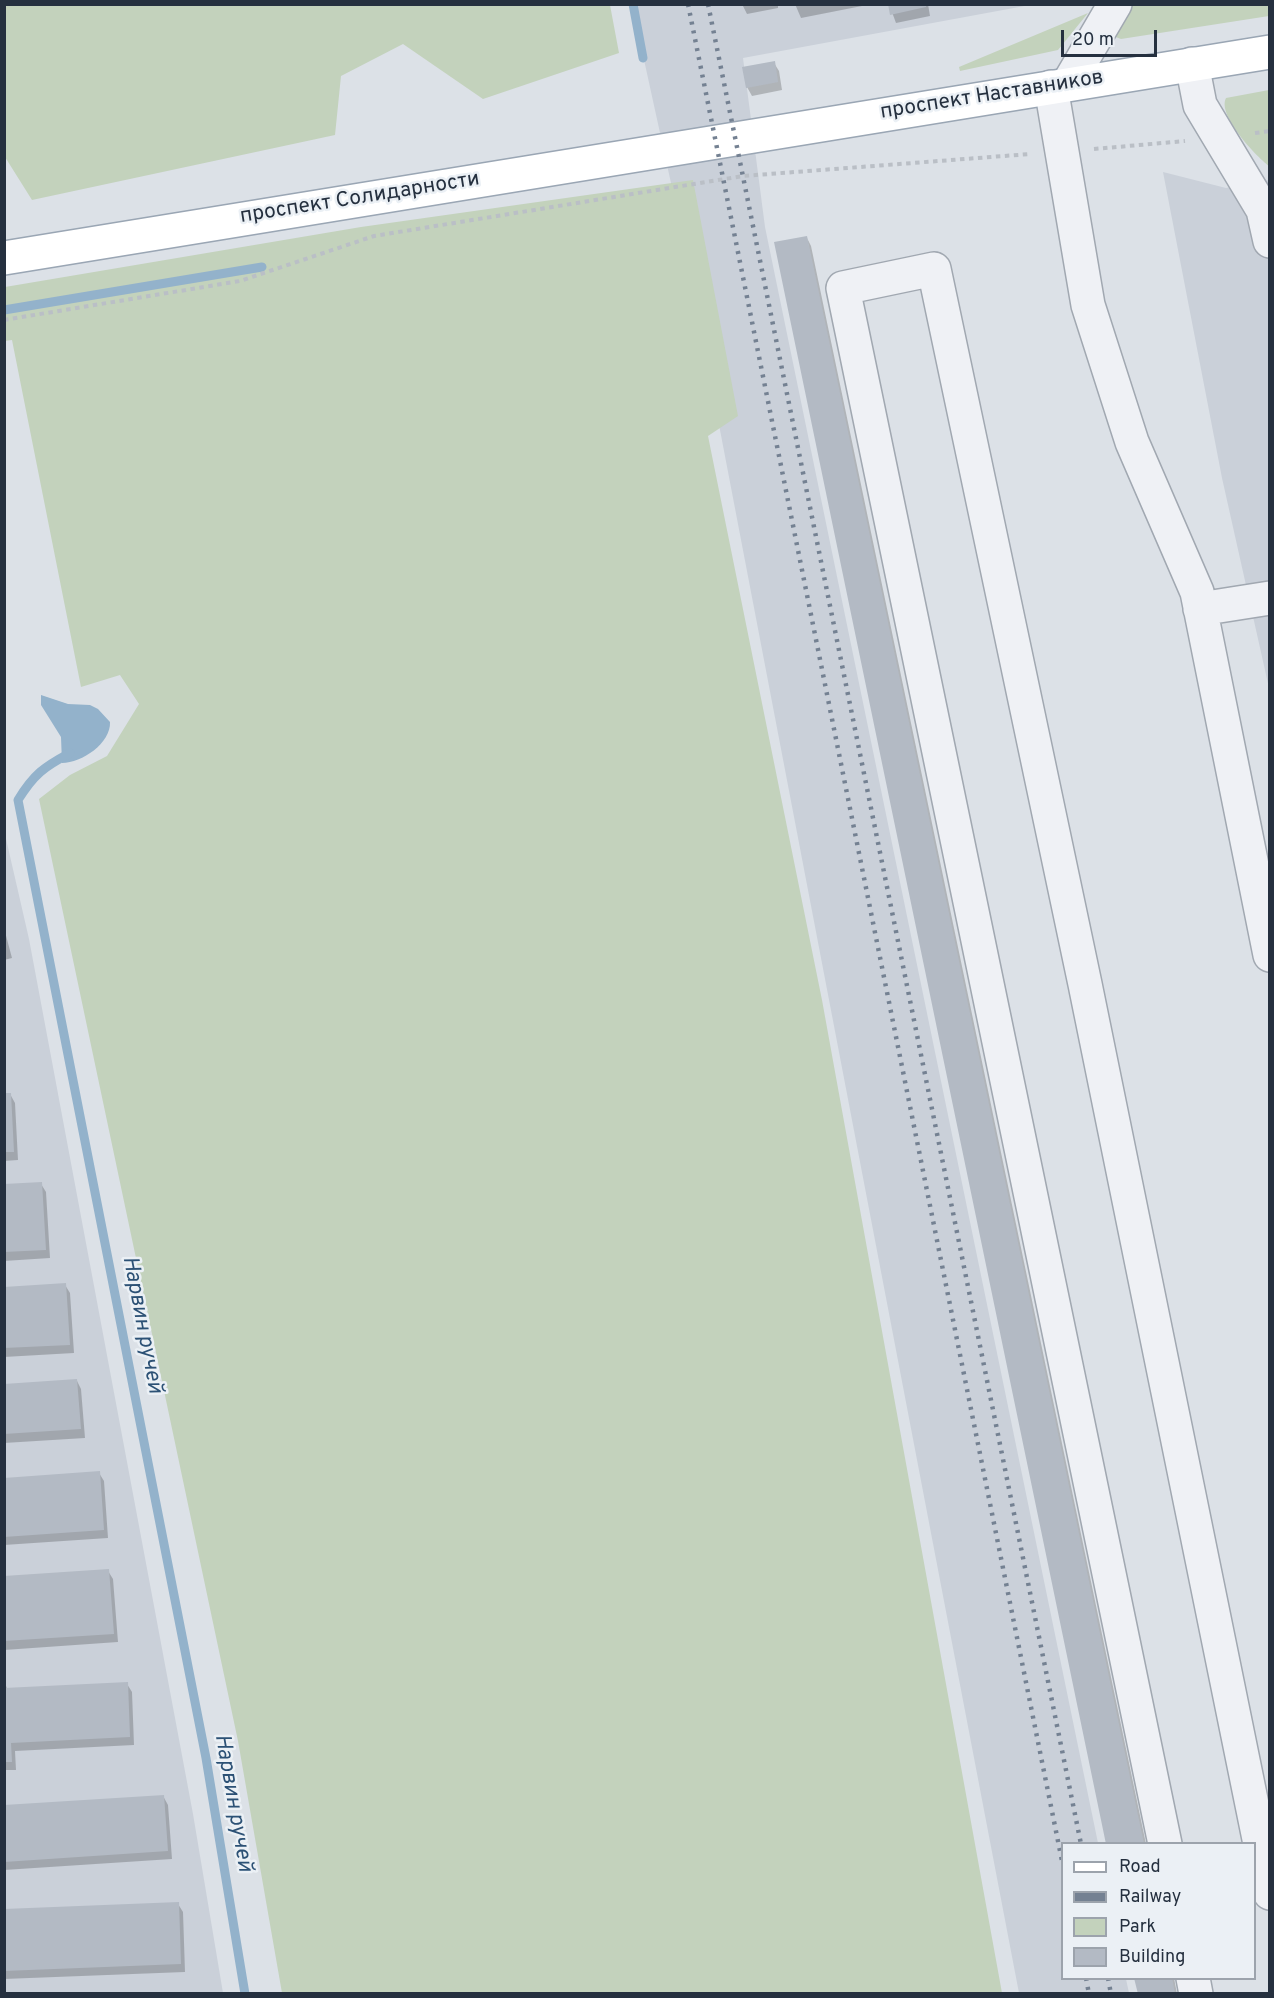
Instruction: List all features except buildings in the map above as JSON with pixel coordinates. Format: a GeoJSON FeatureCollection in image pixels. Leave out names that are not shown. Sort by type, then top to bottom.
{"type":"FeatureCollection","features":[{"type":"Feature","properties":{"kind":"main road","name":"проспект Наставников"},"geometry":{"type":"LineString","coordinates":[[715,140],[1269,52]]}},
{"type":"Feature","properties":{"kind":"main road","name":"проспект Солидарности"},"geometry":{"type":"LineString","coordinates":[[4,258],[715,140]]}},
{"type":"Feature","properties":{"kind":"lane"},"geometry":{"type":"LineString","coordinates":[[1115,4],[1060,86],[1061,152],[1088,305],[1132,442],[1197,592],[1269,955]]}},
{"type":"Feature","properties":{"kind":"lane"},"geometry":{"type":"LineString","coordinates":[[1192,64],[1200,105],[1266,209],[1269,242]]}},
{"type":"Feature","properties":{"kind":"lane"},"geometry":{"type":"LineString","coordinates":[[1165,1842],[843,288],[934,269],[1083,972],[1269,1893]]}},
{"type":"Feature","properties":{"kind":"lane"},"geometry":{"type":"LineString","coordinates":[[1200,609],[1269,598]]}},
{"type":"Feature","properties":{"kind":"path"},"geometry":{"type":"LineString","coordinates":[[4,320],[240,281],[374,236],[743,176],[1061,152],[1220,138],[1269,131]]}},
{"type":"Feature","properties":{"kind":"shaded area"},"geometry":{"type":"Polygon","coordinates":[[[632,5],[1030,5],[743,58],[765,227],[1098,1842],[1061,1842],[1061,1980],[1126,1980],[1129,1993],[1019,1993],[685,247],[632,5]]]}},
{"type":"Feature","properties":{"kind":"shaded area"},"geometry":{"type":"Polygon","coordinates":[[[1163,172],[1226,188],[1269,180],[1269,688],[1222,478],[1163,172]]]}},
{"type":"Feature","properties":{"kind":"shaded area"},"geometry":{"type":"Polygon","coordinates":[[[4,830],[29,939],[193,1814],[223,1993],[5,1993],[4,830]]]}},
{"type":"Feature","properties":{"kind":"green space"},"geometry":{"type":"Polygon","coordinates":[[[4,5],[610,5],[619,53],[483,99],[403,44],[341,76],[335,135],[32,200],[5,157],[4,5]]]}},
{"type":"Feature","properties":{"kind":"green space"},"geometry":{"type":"Polygon","coordinates":[[[1129,5],[1269,5],[1269,16],[1121,39],[1113,36],[1129,5]]]}},
{"type":"Feature","properties":{"kind":"green space"},"geometry":{"type":"Polygon","coordinates":[[[1088,13],[1058,50],[960,71],[959,67],[1088,13]]]}},
{"type":"Feature","properties":{"kind":"green space"},"geometry":{"type":"Polygon","coordinates":[[[1270,90],[1269,166],[1239,134],[1227,114],[1225,105],[1226,98],[1270,90]]]}},
{"type":"Feature","properties":{"kind":"green space"},"geometry":{"type":"Polygon","coordinates":[[[693,180],[738,416],[708,436],[822,1000],[1002,1993],[282,1993],[238,1741],[39,799],[70,775],[107,756],[139,704],[120,675],[81,687],[12,340],[5,341],[5,287],[361,227],[693,180]]]}},
{"type":"Feature","properties":{"kind":"water"},"geometry":{"type":"Polygon","coordinates":[[[41,695],[68,704],[90,705],[98,709],[110,722],[109,730],[101,744],[78,760],[62,763],[61,737],[41,705],[41,695]]]}},
{"type":"Feature","properties":{"kind":"waterway"},"geometry":{"type":"LineString","coordinates":[[633,4],[643,58]]}},
{"type":"Feature","properties":{"kind":"waterway"},"geometry":{"type":"LineString","coordinates":[[4,310],[262,267]]}},
{"type":"Feature","properties":{"kind":"waterway","name":"Нарвин ручей"},"geometry":{"type":"LineString","coordinates":[[70,753],[40,772],[18,800],[206,1758],[245,1994]]}},
{"type":"Feature","properties":{"kind":"railway"},"geometry":{"type":"LineString","coordinates":[[688,4],[1061,1856]]}},
{"type":"Feature","properties":{"kind":"railway"},"geometry":{"type":"LineString","coordinates":[[708,4],[1081,1842]]}},
{"type":"Feature","properties":{"kind":"railway"},"geometry":{"type":"LineString","coordinates":[[1086,1980],[1089,1994]]}},
{"type":"Feature","properties":{"kind":"railway"},"geometry":{"type":"LineString","coordinates":[[1108,1980],[1111,1994]]}}]}
